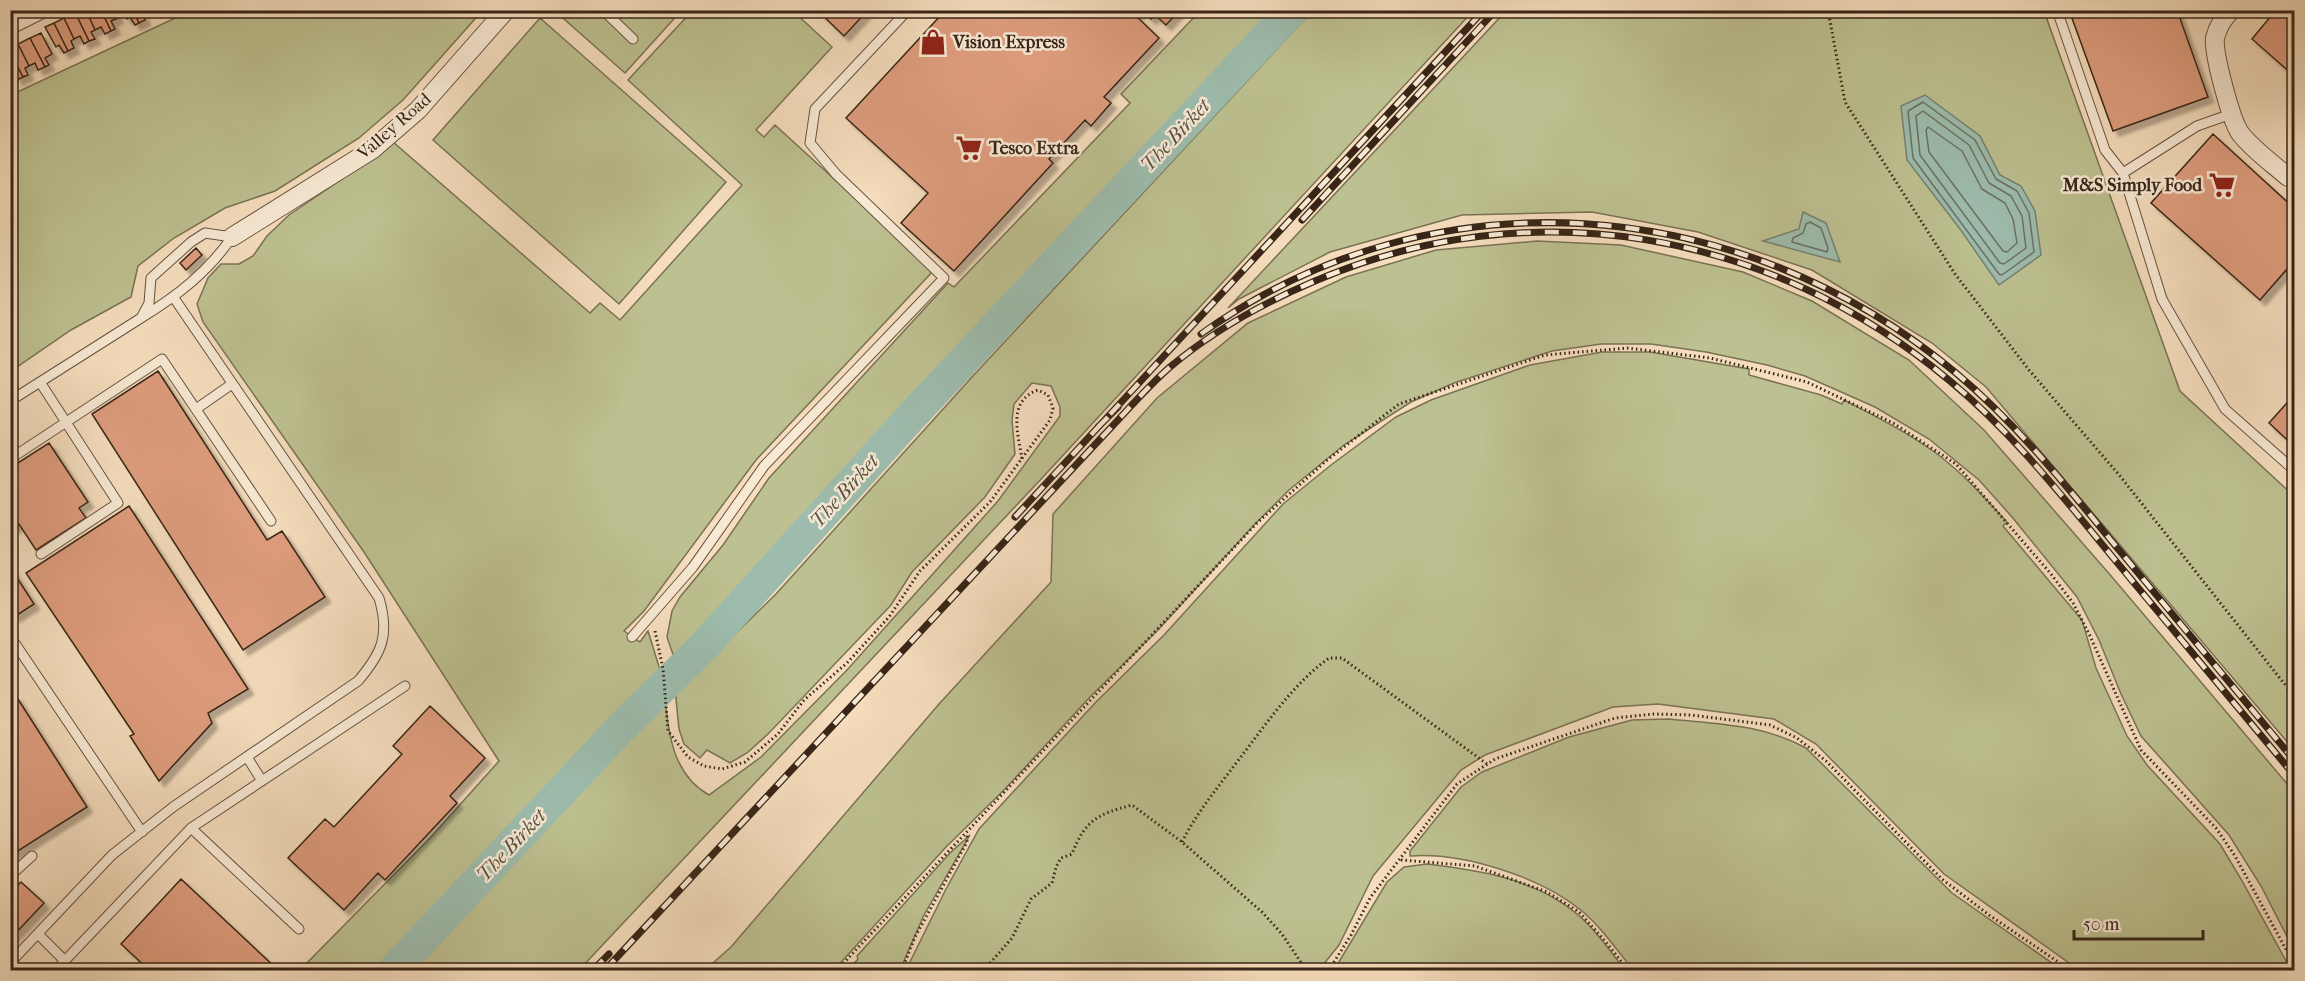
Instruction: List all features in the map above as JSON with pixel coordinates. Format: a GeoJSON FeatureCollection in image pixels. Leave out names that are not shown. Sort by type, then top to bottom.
{"type":"FeatureCollection","features":[{"type":"Feature","properties":{"kind":"street"},"geometry":{"type":"LineString","coordinates":[[10,25],[40,10]]}},
{"type":"Feature","properties":{"kind":"street","name":"Valley Road"},"geometry":{"type":"LineString","coordinates":[[232,237],[373,149],[418,110],[506,10]]}},
{"type":"Feature","properties":{"kind":"street"},"geometry":{"type":"LineString","coordinates":[[2230,11],[2220,24],[2215,41],[2231,114],[2247,142],[2292,179]]}},
{"type":"Feature","properties":{"kind":"lane"},"geometry":{"type":"LineString","coordinates":[[603,10],[633,39]]}},
{"type":"Feature","properties":{"kind":"lane"},"geometry":{"type":"LineString","coordinates":[[632,637],[693,567],[764,466],[944,278],[836,174],[810,143],[815,109],[908,10]]}},
{"type":"Feature","properties":{"kind":"lane"},"geometry":{"type":"LineString","coordinates":[[2057,10],[2105,150],[2123,173],[2162,299],[2225,409],[2295,470]]}},
{"type":"Feature","properties":{"kind":"lane"},"geometry":{"type":"LineString","coordinates":[[2123,173],[2197,126],[2231,114]]}},
{"type":"Feature","properties":{"kind":"lane"},"geometry":{"type":"LineString","coordinates":[[10,401],[174,298],[217,259],[232,237],[205,233],[157,271],[151,279],[150,303],[141,318]]}},
{"type":"Feature","properties":{"kind":"lane"},"geometry":{"type":"LineString","coordinates":[[10,963],[112,855],[173,807],[358,681],[373,664],[382,644],[385,619],[379,598],[174,298]]}},
{"type":"Feature","properties":{"kind":"lane"},"geometry":{"type":"LineString","coordinates":[[10,459],[162,359],[271,521]]}},
{"type":"Feature","properties":{"kind":"lane"},"geometry":{"type":"LineString","coordinates":[[40,382],[118,503],[41,554]]}},
{"type":"Feature","properties":{"kind":"lane"},"geometry":{"type":"LineString","coordinates":[[196,409],[232,384]]}},
{"type":"Feature","properties":{"kind":"lane"},"geometry":{"type":"LineString","coordinates":[[10,636],[142,832]]}},
{"type":"Feature","properties":{"kind":"lane"},"geometry":{"type":"LineString","coordinates":[[56,970],[191,828],[405,686]]}},
{"type":"Feature","properties":{"kind":"lane"},"geometry":{"type":"LineString","coordinates":[[247,757],[262,781]]}},
{"type":"Feature","properties":{"kind":"lane"},"geometry":{"type":"LineString","coordinates":[[191,828],[300,929]]}},
{"type":"Feature","properties":{"kind":"lane"},"geometry":{"type":"LineString","coordinates":[[10,876],[32,856]]}},
{"type":"Feature","properties":{"kind":"lane"},"geometry":{"type":"LineString","coordinates":[[38,934],[65,961]]}},
{"type":"Feature","properties":{"kind":"path"},"geometry":{"type":"LineString","coordinates":[[1828,10],[1845,102],[1955,274],[2029,370],[2120,476],[2295,696]]}},
{"type":"Feature","properties":{"kind":"path"},"geometry":{"type":"LineString","coordinates":[[837,970],[1257,523],[1326,461],[1399,404],[1545,355],[1627,348],[1710,358],[1807,382],[1893,423],[1956,464],[2051,574],[2073,603],[2141,750],[2216,828],[2235,856],[2295,964]]}},
{"type":"Feature","properties":{"kind":"path"},"geometry":{"type":"LineString","coordinates":[[651,614],[663,669],[668,731],[688,757],[704,766],[722,769],[745,762],[778,734],[804,700],[847,663],[889,617],[920,571],[990,502],[1022,459],[1050,420],[1053,408],[1048,395],[1038,390],[1027,394],[1018,405],[1017,423],[1022,459]]}},
{"type":"Feature","properties":{"kind":"path"},"geometry":{"type":"LineString","coordinates":[[1182,842],[1193,821],[1257,737],[1298,686],[1329,658],[1342,658],[1487,765]]}},
{"type":"Feature","properties":{"kind":"path"},"geometry":{"type":"LineString","coordinates":[[1329,970],[1370,898],[1457,784],[1495,759],[1615,718],[1654,714],[1691,715],[1770,724],[1797,738],[1826,761],[1942,879],[1989,915],[2070,970]]}},
{"type":"Feature","properties":{"kind":"path"},"geometry":{"type":"LineString","coordinates":[[984,970],[1012,938],[1031,899],[1052,883],[1061,858],[1072,854],[1079,835],[1092,821],[1132,804],[1182,842],[1262,912],[1282,934],[1306,970]]}},
{"type":"Feature","properties":{"kind":"path"},"geometry":{"type":"LineString","coordinates":[[902,970],[915,937],[967,842],[967,832]]}},
{"type":"Feature","properties":{"kind":"path"},"geometry":{"type":"LineString","coordinates":[[1400,860],[1474,866],[1547,892],[1578,912],[1628,970]]}},
{"type":"Feature","properties":{"kind":"green space"},"geometry":{"type":"Polygon","coordinates":[[[693,10],[793,11],[832,47],[756,130],[764,137],[775,125],[934,270],[756,460],[644,611],[624,631],[640,642],[648,631],[664,683],[622,713],[382,970],[300,970],[431,837],[499,761],[364,552],[203,322],[197,304],[208,278],[221,264],[239,264],[253,256],[267,236],[289,215],[393,142],[590,313],[600,303],[620,320],[742,185],[628,80],[693,10]]]}},
{"type":"Feature","properties":{"kind":"green space"},"geometry":{"type":"Polygon","coordinates":[[[190,11],[482,11],[403,100],[359,138],[275,191],[225,208],[174,238],[138,266],[131,297],[71,330],[11,371],[13,309],[10,295],[11,95],[190,11]]]}},
{"type":"Feature","properties":{"kind":"green space"},"geometry":{"type":"Polygon","coordinates":[[[555,11],[681,11],[625,73],[555,11]]]}},
{"type":"Feature","properties":{"kind":"green space"},"geometry":{"type":"Polygon","coordinates":[[[1200,11],[1286,11],[972,344],[677,666],[667,637],[672,611],[680,597],[723,545],[769,478],[948,283],[954,287],[1130,103],[1121,94],[1200,11]]]}},
{"type":"Feature","properties":{"kind":"green space"},"geometry":{"type":"Polygon","coordinates":[[[1312,11],[1473,11],[1043,477],[579,970],[408,970],[665,696],[671,738],[680,765],[697,787],[709,795],[761,757],[847,670],[998,501],[1060,416],[1060,407],[1051,386],[1032,383],[1014,404],[1012,420],[1015,454],[985,497],[912,572],[891,605],[768,734],[747,753],[730,763],[707,750],[700,758],[684,744],[679,729],[675,689],[688,680],[776,594],[972,377],[1312,11]]]}},
{"type":"Feature","properties":{"kind":"green space"},"geometry":{"type":"Polygon","coordinates":[[[1506,11],[2044,11],[2180,391],[2294,496],[2294,750],[1986,387],[1932,343],[1812,270],[1698,232],[1592,212],[1462,215],[1330,252],[1239,299],[1228,308],[1506,11]]]}},
{"type":"Feature","properties":{"kind":"green space"},"geometry":{"type":"Polygon","coordinates":[[[540,18],[726,182],[619,304],[433,140],[540,18]]]}},
{"type":"Feature","properties":{"kind":"green space"},"geometry":{"type":"Polygon","coordinates":[[[1537,241],[1621,245],[1743,272],[1812,301],[1909,360],[1984,430],[2294,792],[2294,950],[2261,886],[2229,835],[2141,736],[2099,640],[2077,597],[1979,480],[1929,439],[1875,407],[1805,376],[1706,352],[1651,344],[1601,344],[1552,351],[1454,383],[1411,402],[1344,445],[1289,490],[1255,524],[1158,630],[1089,698],[1005,789],[946,847],[834,970],[705,970],[731,947],[939,704],[1051,582],[1053,514],[1157,398],[1248,323],[1346,277],[1436,250],[1537,241]]]}},
{"type":"Feature","properties":{"kind":"green space"},"geometry":{"type":"Polygon","coordinates":[[[1602,352],[1650,352],[1749,369],[1749,375],[1821,395],[1842,404],[1844,400],[1912,437],[1953,467],[2007,522],[2003,526],[2082,620],[2096,668],[2127,736],[2147,765],[2220,844],[2291,970],[2079,970],[1944,874],[1816,744],[1774,719],[1658,704],[1613,707],[1485,755],[1461,770],[1373,876],[1339,945],[1319,970],[906,970],[979,829],[1095,703],[1164,635],[1283,504],[1396,417],[1431,400],[1530,365],[1602,352]]]}},
{"type":"Feature","properties":{"kind":"green space"},"geometry":{"type":"Polygon","coordinates":[[[1669,719],[1739,726],[1773,734],[1806,748],[1952,893],[2062,970],[1633,970],[1609,939],[1582,911],[1545,888],[1500,869],[1477,863],[1453,858],[1410,856],[1410,851],[1461,787],[1482,772],[1569,737],[1632,720],[1669,719]]]}},
{"type":"Feature","properties":{"kind":"green space"},"geometry":{"type":"Polygon","coordinates":[[[970,835],[924,915],[900,970],[848,970],[858,959],[857,956],[950,853],[970,835]]]}},
{"type":"Feature","properties":{"kind":"green space"},"geometry":{"type":"Polygon","coordinates":[[[1427,864],[1487,873],[1544,892],[1584,920],[1625,970],[1334,970],[1387,882],[1404,867],[1427,864]]]}},
{"type":"Feature","properties":{"kind":"water"},"geometry":{"type":"Polygon","coordinates":[[[1925,95],[1980,136],[2000,175],[2021,186],[2035,211],[2041,255],[1999,285],[1907,160],[1901,106],[1925,95]]]}},
{"type":"Feature","properties":{"kind":"water"},"geometry":{"type":"Polygon","coordinates":[[[1803,212],[1826,223],[1840,262],[1763,241],[1799,229],[1803,212]]]}},
{"type":"Feature","properties":{"kind":"building"},"geometry":{"type":"Polygon","coordinates":[[[86,10],[95,30],[91,32],[95,39],[89,41],[75,12],[86,10]]]}},
{"type":"Feature","properties":{"kind":"building"},"geometry":{"type":"Polygon","coordinates":[[[86,10],[101,10],[111,31],[105,34],[101,27],[95,30],[86,10]]]}},
{"type":"Feature","properties":{"kind":"building"},"geometry":{"type":"Polygon","coordinates":[[[101,10],[114,10],[118,18],[111,21],[115,29],[111,31],[101,10]]]}},
{"type":"Feature","properties":{"kind":"building"},"geometry":{"type":"Polygon","coordinates":[[[122,10],[133,10],[139,23],[135,25],[130,17],[127,19],[122,10]]]}},
{"type":"Feature","properties":{"kind":"building"},"geometry":{"type":"Polygon","coordinates":[[[133,10],[145,10],[142,13],[145,20],[139,23],[133,10]]]}},
{"type":"Feature","properties":{"kind":"building"},"geometry":{"type":"Polygon","coordinates":[[[817,10],[868,10],[844,36],[817,10]]]}},
{"type":"Feature","properties":{"kind":"building","name":"Tesco Extra"},"geometry":{"type":"Polygon","coordinates":[[[936,10],[1141,10],[1136,16],[1159,38],[1104,97],[1111,103],[1091,126],[1085,120],[1049,159],[1053,163],[954,271],[901,223],[928,193],[846,118],[941,15],[936,10]]]}},
{"type":"Feature","properties":{"kind":"building"},"geometry":{"type":"Polygon","coordinates":[[[1141,10],[1180,10],[1166,25],[1155,15],[1151,19],[1141,10]]]}},
{"type":"Feature","properties":{"kind":"building"},"geometry":{"type":"Polygon","coordinates":[[[2069,10],[2177,10],[2208,97],[2113,131],[2069,10]]]}},
{"type":"Feature","properties":{"kind":"building"},"geometry":{"type":"Polygon","coordinates":[[[2276,10],[2294,10],[2294,76],[2252,39],[2276,10]]]}},
{"type":"Feature","properties":{"kind":"building"},"geometry":{"type":"Polygon","coordinates":[[[75,12],[89,41],[84,44],[80,36],[74,39],[64,18],[75,12]]]}},
{"type":"Feature","properties":{"kind":"building"},"geometry":{"type":"Polygon","coordinates":[[[64,18],[74,39],[71,41],[74,48],[68,51],[54,23],[64,18]]]}},
{"type":"Feature","properties":{"kind":"building"},"geometry":{"type":"Polygon","coordinates":[[[54,23],[68,51],[64,53],[59,45],[56,47],[45,27],[54,23]]]}},
{"type":"Feature","properties":{"kind":"building"},"geometry":{"type":"Polygon","coordinates":[[[41,33],[52,54],[45,58],[49,65],[45,67],[30,38],[41,33]]]}},
{"type":"Feature","properties":{"kind":"building"},"geometry":{"type":"Polygon","coordinates":[[[30,38],[45,67],[38,70],[35,63],[29,66],[18,44],[30,38]]]}},
{"type":"Feature","properties":{"kind":"building"},"geometry":{"type":"Polygon","coordinates":[[[18,44],[29,66],[25,68],[28,75],[23,77],[10,52],[10,48],[18,44]]]}},
{"type":"Feature","properties":{"kind":"building"},"geometry":{"type":"Polygon","coordinates":[[[10,52],[23,77],[17,80],[14,73],[10,74],[10,52]]]}},
{"type":"Feature","properties":{"kind":"building"},"geometry":{"type":"Polygon","coordinates":[[[2213,134],[2294,208],[2294,261],[2260,300],[2151,203],[2213,134]]]}},
{"type":"Feature","properties":{"kind":"building"},"geometry":{"type":"Polygon","coordinates":[[[196,248],[202,255],[186,270],[180,263],[196,248]]]}},
{"type":"Feature","properties":{"kind":"building"},"geometry":{"type":"Polygon","coordinates":[[[158,371],[267,540],[282,531],[325,597],[243,650],[92,414],[158,371]]]}},
{"type":"Feature","properties":{"kind":"building"},"geometry":{"type":"Polygon","coordinates":[[[2294,395],[2294,446],[2269,423],[2294,395]]]}},
{"type":"Feature","properties":{"kind":"building"},"geometry":{"type":"Polygon","coordinates":[[[49,443],[88,502],[79,508],[86,518],[36,550],[19,524],[10,530],[10,468],[49,443]]]}},
{"type":"Feature","properties":{"kind":"building"},"geometry":{"type":"Polygon","coordinates":[[[129,506],[248,689],[208,713],[212,723],[159,781],[130,736],[134,734],[26,573],[129,506]]]}},
{"type":"Feature","properties":{"kind":"building"},"geometry":{"type":"Polygon","coordinates":[[[10,567],[34,604],[14,617],[10,612],[10,567]]]}},
{"type":"Feature","properties":{"kind":"building"},"geometry":{"type":"Polygon","coordinates":[[[16,696],[87,807],[10,856],[10,699],[16,696]]]}},
{"type":"Feature","properties":{"kind":"building"},"geometry":{"type":"Polygon","coordinates":[[[430,706],[485,758],[450,796],[457,803],[385,880],[378,873],[344,910],[288,858],[325,819],[334,827],[402,754],[393,746],[430,706]]]}},
{"type":"Feature","properties":{"kind":"building"},"geometry":{"type":"Polygon","coordinates":[[[181,879],[278,970],[149,970],[121,944],[181,879]]]}},
{"type":"Feature","properties":{"kind":"building"},"geometry":{"type":"Polygon","coordinates":[[[21,882],[44,903],[10,939],[10,893],[21,882]]]}},
{"type":"Feature","properties":{"kind":"waterway","name":"The Birket"},"geometry":{"type":"LineString","coordinates":[[394,970],[619,730],[703,647],[910,418],[1292,10]]}},
{"type":"Feature","properties":{"kind":"railway"},"geometry":{"type":"LineString","coordinates":[[1015,517],[1484,10]]}},
{"type":"Feature","properties":{"kind":"railway"},"geometry":{"type":"LineString","coordinates":[[1302,220],[1496,10]]}},
{"type":"Feature","properties":{"kind":"railway"},"geometry":{"type":"LineString","coordinates":[[1201,334],[1291,281],[1386,245],[1485,226],[1584,224],[1683,238],[1780,268],[1871,313],[1956,373],[1979,393],[2061,480],[2294,760]]}},
{"type":"Feature","properties":{"kind":"railway"},"geometry":{"type":"LineString","coordinates":[[605,970],[1152,383],[1170,367],[1203,341],[1239,319],[1315,281],[1397,252],[1480,236],[1564,232],[1646,240],[1727,259],[1806,289],[1880,330],[1950,381],[2016,444],[2057,489],[2294,775]]}},
{"type":"Feature","properties":{"kind":"railway"},"geometry":{"type":"LineString","coordinates":[[1098,427],[1118,407]]}},
{"type":"Feature","properties":{"kind":"railway"},"geometry":{"type":"LineString","coordinates":[[593,970],[609,954]]}},
{"type":"Feature","properties":{"kind":"place","name":"Vision Express"},"geometry":{"type":"Point","coordinates":[933,42]}},
{"type":"Feature","properties":{"kind":"place","name":"Tesco Extra"},"geometry":{"type":"Point","coordinates":[969,148]}},
{"type":"Feature","properties":{"kind":"place","name":"M&S Simply Food"},"geometry":{"type":"Point","coordinates":[2222,185]}}]}
